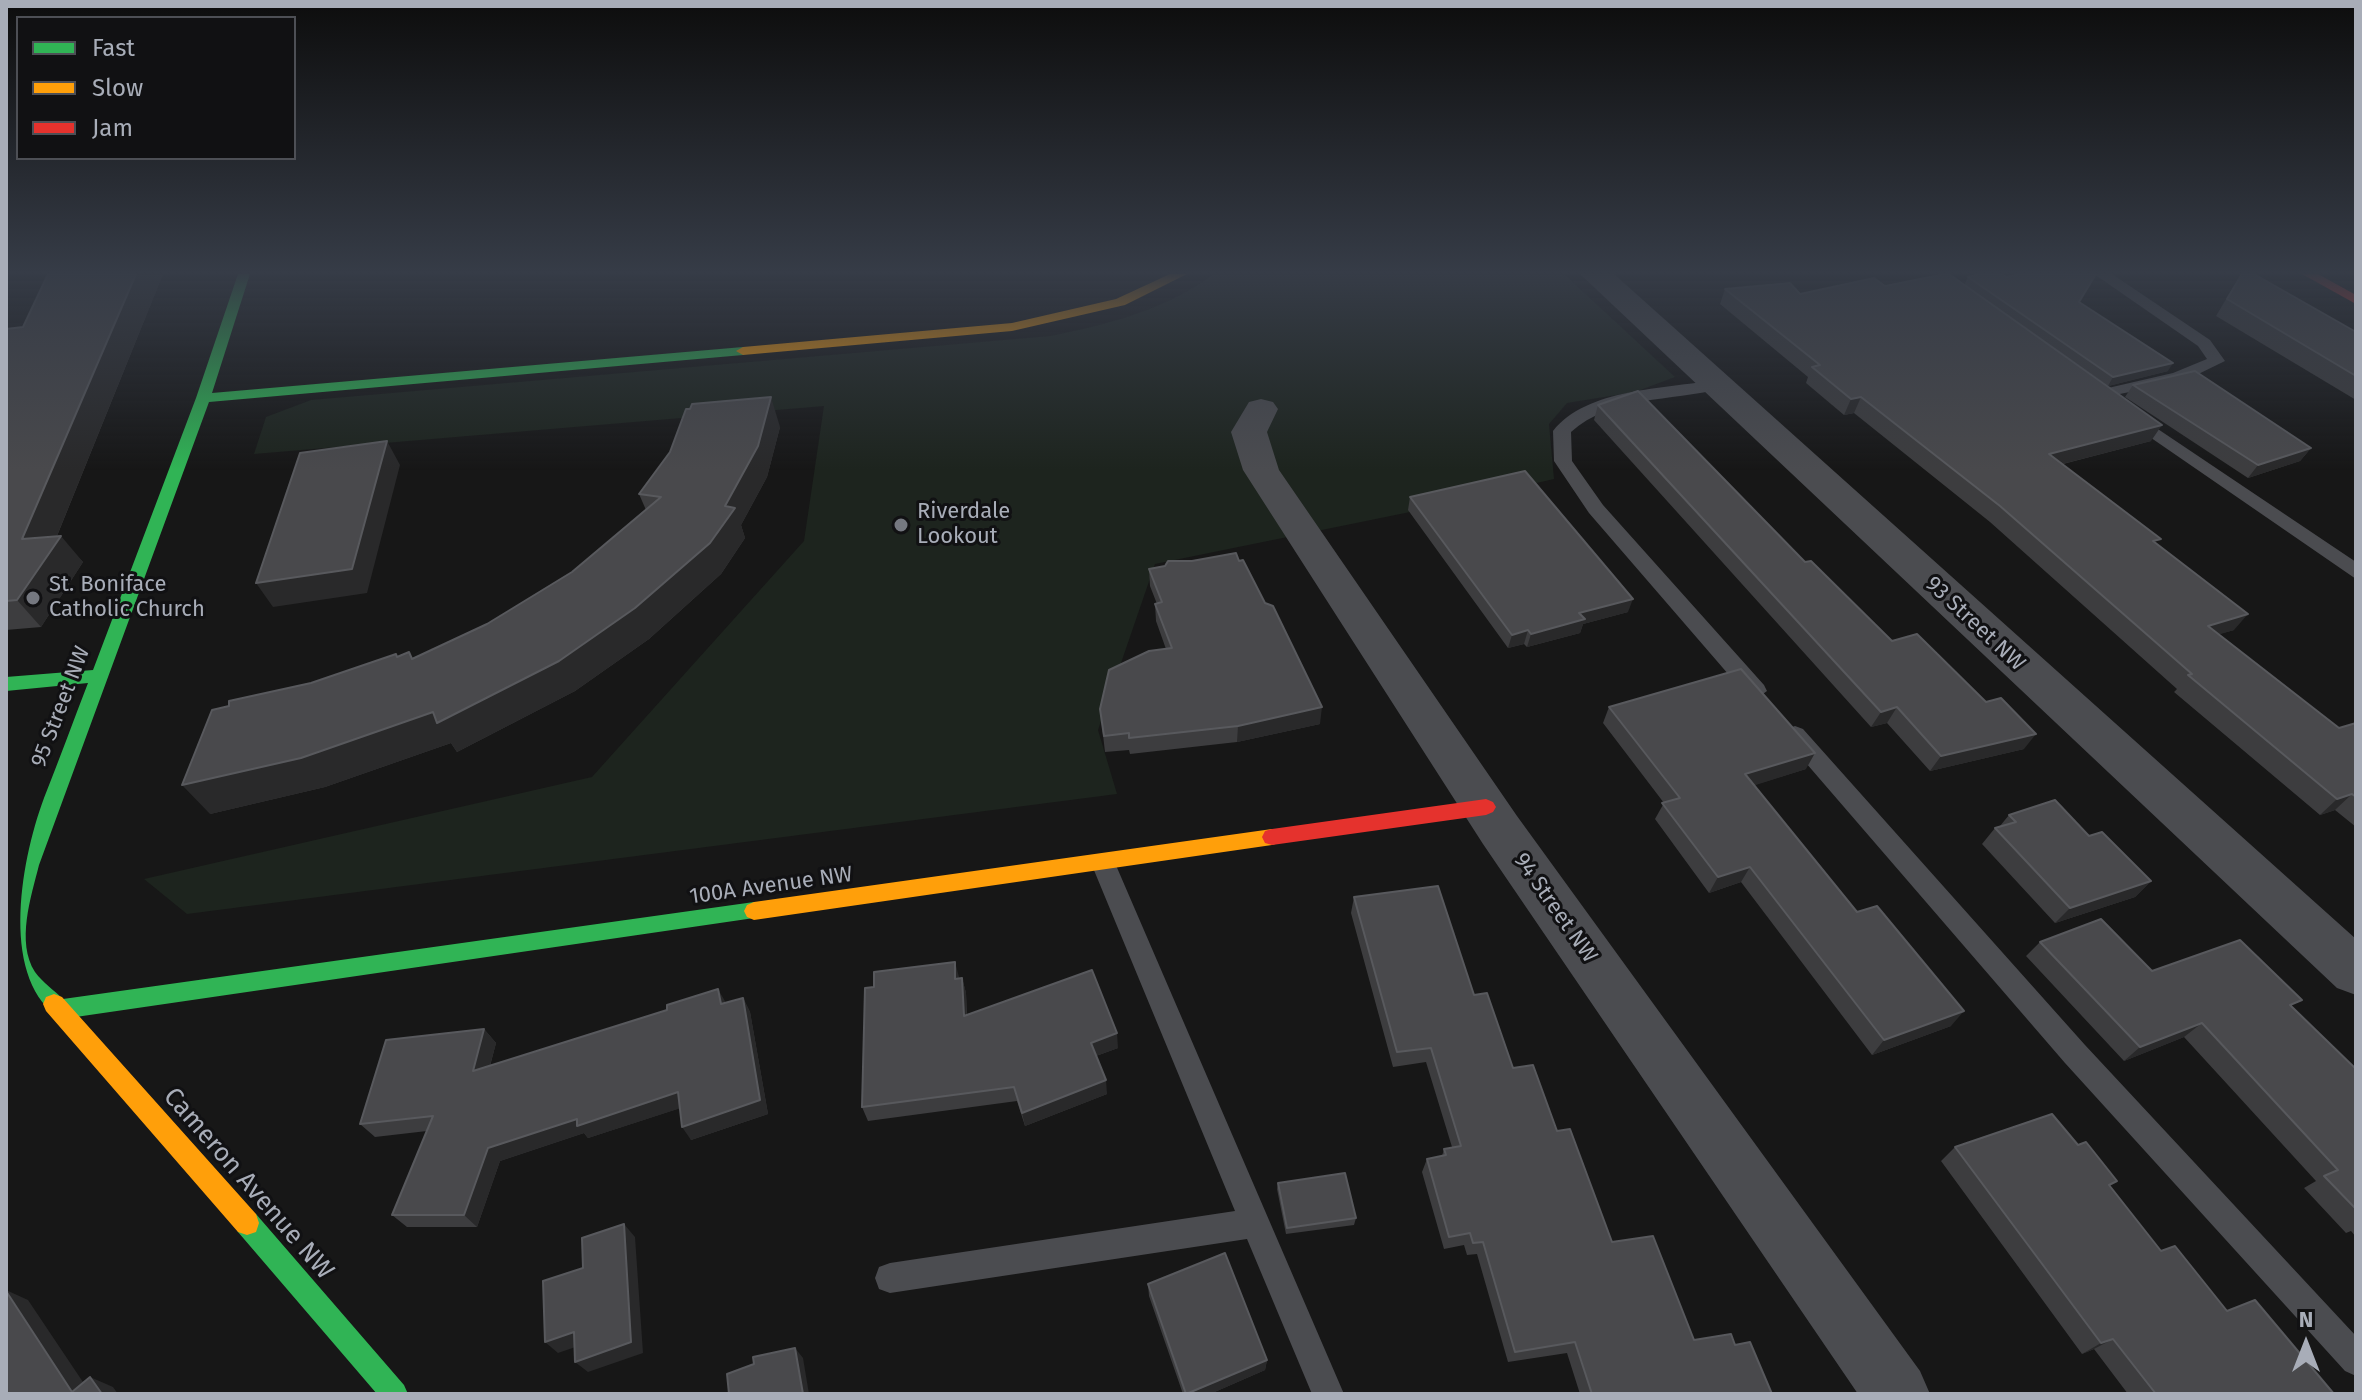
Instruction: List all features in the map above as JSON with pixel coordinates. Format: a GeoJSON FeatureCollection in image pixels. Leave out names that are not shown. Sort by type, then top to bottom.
{"type":"FeatureCollection","features":[{"type":"Feature","properties":{"kind":"street","name":"95 Street NW"},"geometry":{"type":"LineString","coordinates":[[62,1009],[33,991],[18,967],[13,930],[29,865],[222,339]]}},
{"type":"Feature","properties":{"kind":"street"},"geometry":{"type":"LineString","coordinates":[[203,398],[871,339]]}},
{"type":"Feature","properties":{"kind":"street","name":"93 Street NW"},"geometry":{"type":"LineString","coordinates":[[1666,339],[2356,972]]}},
{"type":"Feature","properties":{"kind":"street","name":"94 Street NW"},"geometry":{"type":"LineString","coordinates":[[1261,409],[1249,432],[1261,470],[1486,807],[1897,1394]]}},
{"type":"Feature","properties":{"kind":"street"},"geometry":{"type":"LineString","coordinates":[[6,684],[98,676]]}},
{"type":"Feature","properties":{"kind":"street","name":"100A Avenue NW"},"geometry":{"type":"LineString","coordinates":[[62,1009],[1486,807]]}},
{"type":"Feature","properties":{"kind":"street","name":"Cameron Avenue NW"},"geometry":{"type":"LineString","coordinates":[[62,1009],[395,1394]]}},
{"type":"Feature","properties":{"kind":"lane"},"geometry":{"type":"LineString","coordinates":[[2199,339],[2217,361],[2178,377],[2094,390],[2356,572]]}},
{"type":"Feature","properties":{"kind":"lane"},"geometry":{"type":"LineString","coordinates":[[1715,385],[1594,408],[1572,418],[1562,431],[1563,461],[1596,509],[2075,1054],[2356,1360]]}},
{"type":"Feature","properties":{"kind":"lane"},"geometry":{"type":"LineString","coordinates":[[1103,863],[1328,1394]]}},
{"type":"Feature","properties":{"kind":"lane"},"geometry":{"type":"LineString","coordinates":[[890,1278],[1255,1223]]}},
{"type":"Feature","properties":{"kind":"shaded area"},"geometry":{"type":"Polygon","coordinates":[[[1012,339],[1634,339],[1675,377],[1635,392],[1567,403],[1549,424],[1554,479],[1155,564],[1098,730],[1117,794],[187,914],[144,879],[592,777],[804,541],[824,406],[254,454],[266,417],[311,400],[1012,339]]]}},
{"type":"Feature","properties":{"kind":"building"},"geometry":{"type":"Polygon","coordinates":[[[6,339],[108,339],[22,539],[61,536],[17,600],[6,601],[6,339]]]}},
{"type":"Feature","properties":{"kind":"building"},"geometry":{"type":"Polygon","coordinates":[[[1788,339],[2041,339],[2162,425],[2049,454],[2161,539],[2153,541],[2248,614],[2208,626],[2339,728],[2356,723],[2356,797],[2352,794],[2337,799],[2188,675],[2192,674],[2000,506],[1861,397],[1851,399],[1812,367],[1820,365],[1788,339]]]}},
{"type":"Feature","properties":{"kind":"building"},"geometry":{"type":"Polygon","coordinates":[[[2058,339],[2137,339],[2173,363],[2113,377],[2058,339]]]}},
{"type":"Feature","properties":{"kind":"building"},"geometry":{"type":"Polygon","coordinates":[[[2295,339],[2356,339],[2356,376],[2295,339]]]}},
{"type":"Feature","properties":{"kind":"building"},"geometry":{"type":"Polygon","coordinates":[[[2195,371],[2311,448],[2258,465],[2133,385],[2195,371]]]}},
{"type":"Feature","properties":{"kind":"building"},"geometry":{"type":"Polygon","coordinates":[[[1638,391],[1805,562],[1811,561],[1892,641],[1917,634],[1986,702],[2001,698],[2036,734],[1941,756],[1897,707],[1881,712],[1598,405],[1638,391]]]}},
{"type":"Feature","properties":{"kind":"building"},"geometry":{"type":"Polygon","coordinates":[[[771,397],[758,446],[725,506],[735,508],[710,543],[635,608],[559,661],[437,723],[433,712],[301,758],[182,785],[212,710],[229,706],[229,701],[311,683],[396,654],[397,657],[409,652],[412,659],[487,624],[572,572],[661,497],[639,494],[670,452],[686,409],[690,409],[692,404],[771,397]]]}},
{"type":"Feature","properties":{"kind":"building"},"geometry":{"type":"Polygon","coordinates":[[[387,441],[352,569],[256,583],[300,453],[387,441]]]}},
{"type":"Feature","properties":{"kind":"building"},"geometry":{"type":"Polygon","coordinates":[[[1525,471],[1633,599],[1579,613],[1585,619],[1531,634],[1528,630],[1512,635],[1410,497],[1525,471]]]}},
{"type":"Feature","properties":{"kind":"building"},"geometry":{"type":"Polygon","coordinates":[[[1236,553],[1239,561],[1243,560],[1265,603],[1273,606],[1322,707],[1238,726],[1129,738],[1129,733],[1104,736],[1100,709],[1109,670],[1149,651],[1172,648],[1155,604],[1162,602],[1149,569],[1165,566],[1168,561],[1192,561],[1236,553]]]}},
{"type":"Feature","properties":{"kind":"building"},"geometry":{"type":"Polygon","coordinates":[[[1741,669],[1815,753],[1745,774],[1857,912],[1877,906],[1964,1011],[1884,1040],[1750,867],[1718,877],[1662,803],[1680,798],[1609,707],[1741,669]]]}},
{"type":"Feature","properties":{"kind":"building"},"geometry":{"type":"Polygon","coordinates":[[[2055,800],[2089,836],[2102,832],[2151,881],[2070,908],[1995,828],[2016,822],[2009,815],[2055,800]]]}},
{"type":"Feature","properties":{"kind":"building"},"geometry":{"type":"Polygon","coordinates":[[[1438,886],[1474,995],[1487,993],[1513,1068],[1533,1065],[1557,1131],[1570,1129],[1612,1242],[1653,1236],[1694,1340],[1731,1334],[1735,1345],[1750,1342],[1772,1394],[1592,1394],[1575,1342],[1515,1352],[1483,1242],[1473,1243],[1470,1233],[1449,1237],[1427,1159],[1446,1155],[1444,1149],[1461,1146],[1431,1048],[1397,1052],[1354,897],[1438,886]]]}},
{"type":"Feature","properties":{"kind":"building"},"geometry":{"type":"Polygon","coordinates":[[[2101,919],[2152,971],[2240,940],[2302,1000],[2290,1005],[2356,1069],[2356,1209],[2324,1176],[2338,1170],[2202,1023],[2140,1047],[2040,942],[2101,919]]]}},
{"type":"Feature","properties":{"kind":"building"},"geometry":{"type":"Polygon","coordinates":[[[955,962],[955,979],[962,978],[964,1016],[1092,970],[1117,1033],[1091,1043],[1106,1080],[1022,1113],[1014,1087],[862,1107],[865,988],[874,987],[874,972],[955,962]]]}},
{"type":"Feature","properties":{"kind":"building"},"geometry":{"type":"Polygon","coordinates":[[[718,989],[721,1004],[743,998],[760,1100],[682,1127],[678,1092],[577,1126],[577,1119],[488,1148],[464,1215],[392,1215],[433,1116],[360,1124],[386,1040],[484,1029],[473,1071],[667,1010],[667,1005],[718,989]]]}},
{"type":"Feature","properties":{"kind":"building"},"geometry":{"type":"Polygon","coordinates":[[[2052,1114],[2078,1145],[2086,1142],[2117,1181],[2109,1185],[2161,1251],[2175,1246],[2227,1311],[2255,1300],[2334,1394],[2156,1394],[2113,1339],[2101,1343],[1955,1147],[2052,1114]]]}},
{"type":"Feature","properties":{"kind":"building"},"geometry":{"type":"Polygon","coordinates":[[[1345,1173],[1356,1218],[1287,1228],[1278,1183],[1345,1173]]]}},
{"type":"Feature","properties":{"kind":"building"},"geometry":{"type":"Polygon","coordinates":[[[624,1224],[631,1342],[575,1362],[574,1332],[545,1342],[543,1281],[583,1268],[582,1238],[624,1224]]]}},
{"type":"Feature","properties":{"kind":"building"},"geometry":{"type":"Polygon","coordinates":[[[1225,1253],[1267,1360],[1186,1394],[1148,1284],[1225,1253]]]}},
{"type":"Feature","properties":{"kind":"building"},"geometry":{"type":"Polygon","coordinates":[[[6,1291],[72,1392],[90,1377],[102,1394],[6,1394],[6,1291]]]}},
{"type":"Feature","properties":{"kind":"building"},"geometry":{"type":"Polygon","coordinates":[[[795,1348],[803,1394],[729,1394],[727,1374],[754,1364],[753,1357],[795,1348]]]}},
{"type":"Feature","properties":{"kind":"traffic: fast"},"geometry":{"type":"LineString","coordinates":[[54,1004],[37,991],[25,976],[19,960],[17,923],[29,865],[222,339]]}},
{"type":"Feature","properties":{"kind":"traffic: fast"},"geometry":{"type":"LineString","coordinates":[[203,398],[743,351]]}},
{"type":"Feature","properties":{"kind":"traffic: fast"},"geometry":{"type":"LineString","coordinates":[[6,684],[98,676]]}},
{"type":"Feature","properties":{"kind":"traffic: fast"},"geometry":{"type":"LineString","coordinates":[[62,1009],[754,911]]}},
{"type":"Feature","properties":{"kind":"traffic: fast"},"geometry":{"type":"LineString","coordinates":[[247,1223],[395,1394]]}},
{"type":"Feature","properties":{"kind":"traffic: slow"},"geometry":{"type":"LineString","coordinates":[[743,351],[874,339]]}},
{"type":"Feature","properties":{"kind":"traffic: slow"},"geometry":{"type":"LineString","coordinates":[[754,911],[1272,837]]}},
{"type":"Feature","properties":{"kind":"traffic: slow"},"geometry":{"type":"LineString","coordinates":[[54,1004],[247,1223]]}},
{"type":"Feature","properties":{"kind":"traffic: jam"},"geometry":{"type":"LineString","coordinates":[[1272,837],[1486,807]]}},
{"type":"Feature","properties":{"kind":"place","name":"Riverdale Lookout"},"geometry":{"type":"Point","coordinates":[901,525]}},
{"type":"Feature","properties":{"kind":"place","name":"St. Boniface Catholic Church"},"geometry":{"type":"Point","coordinates":[33,598]}}]}
